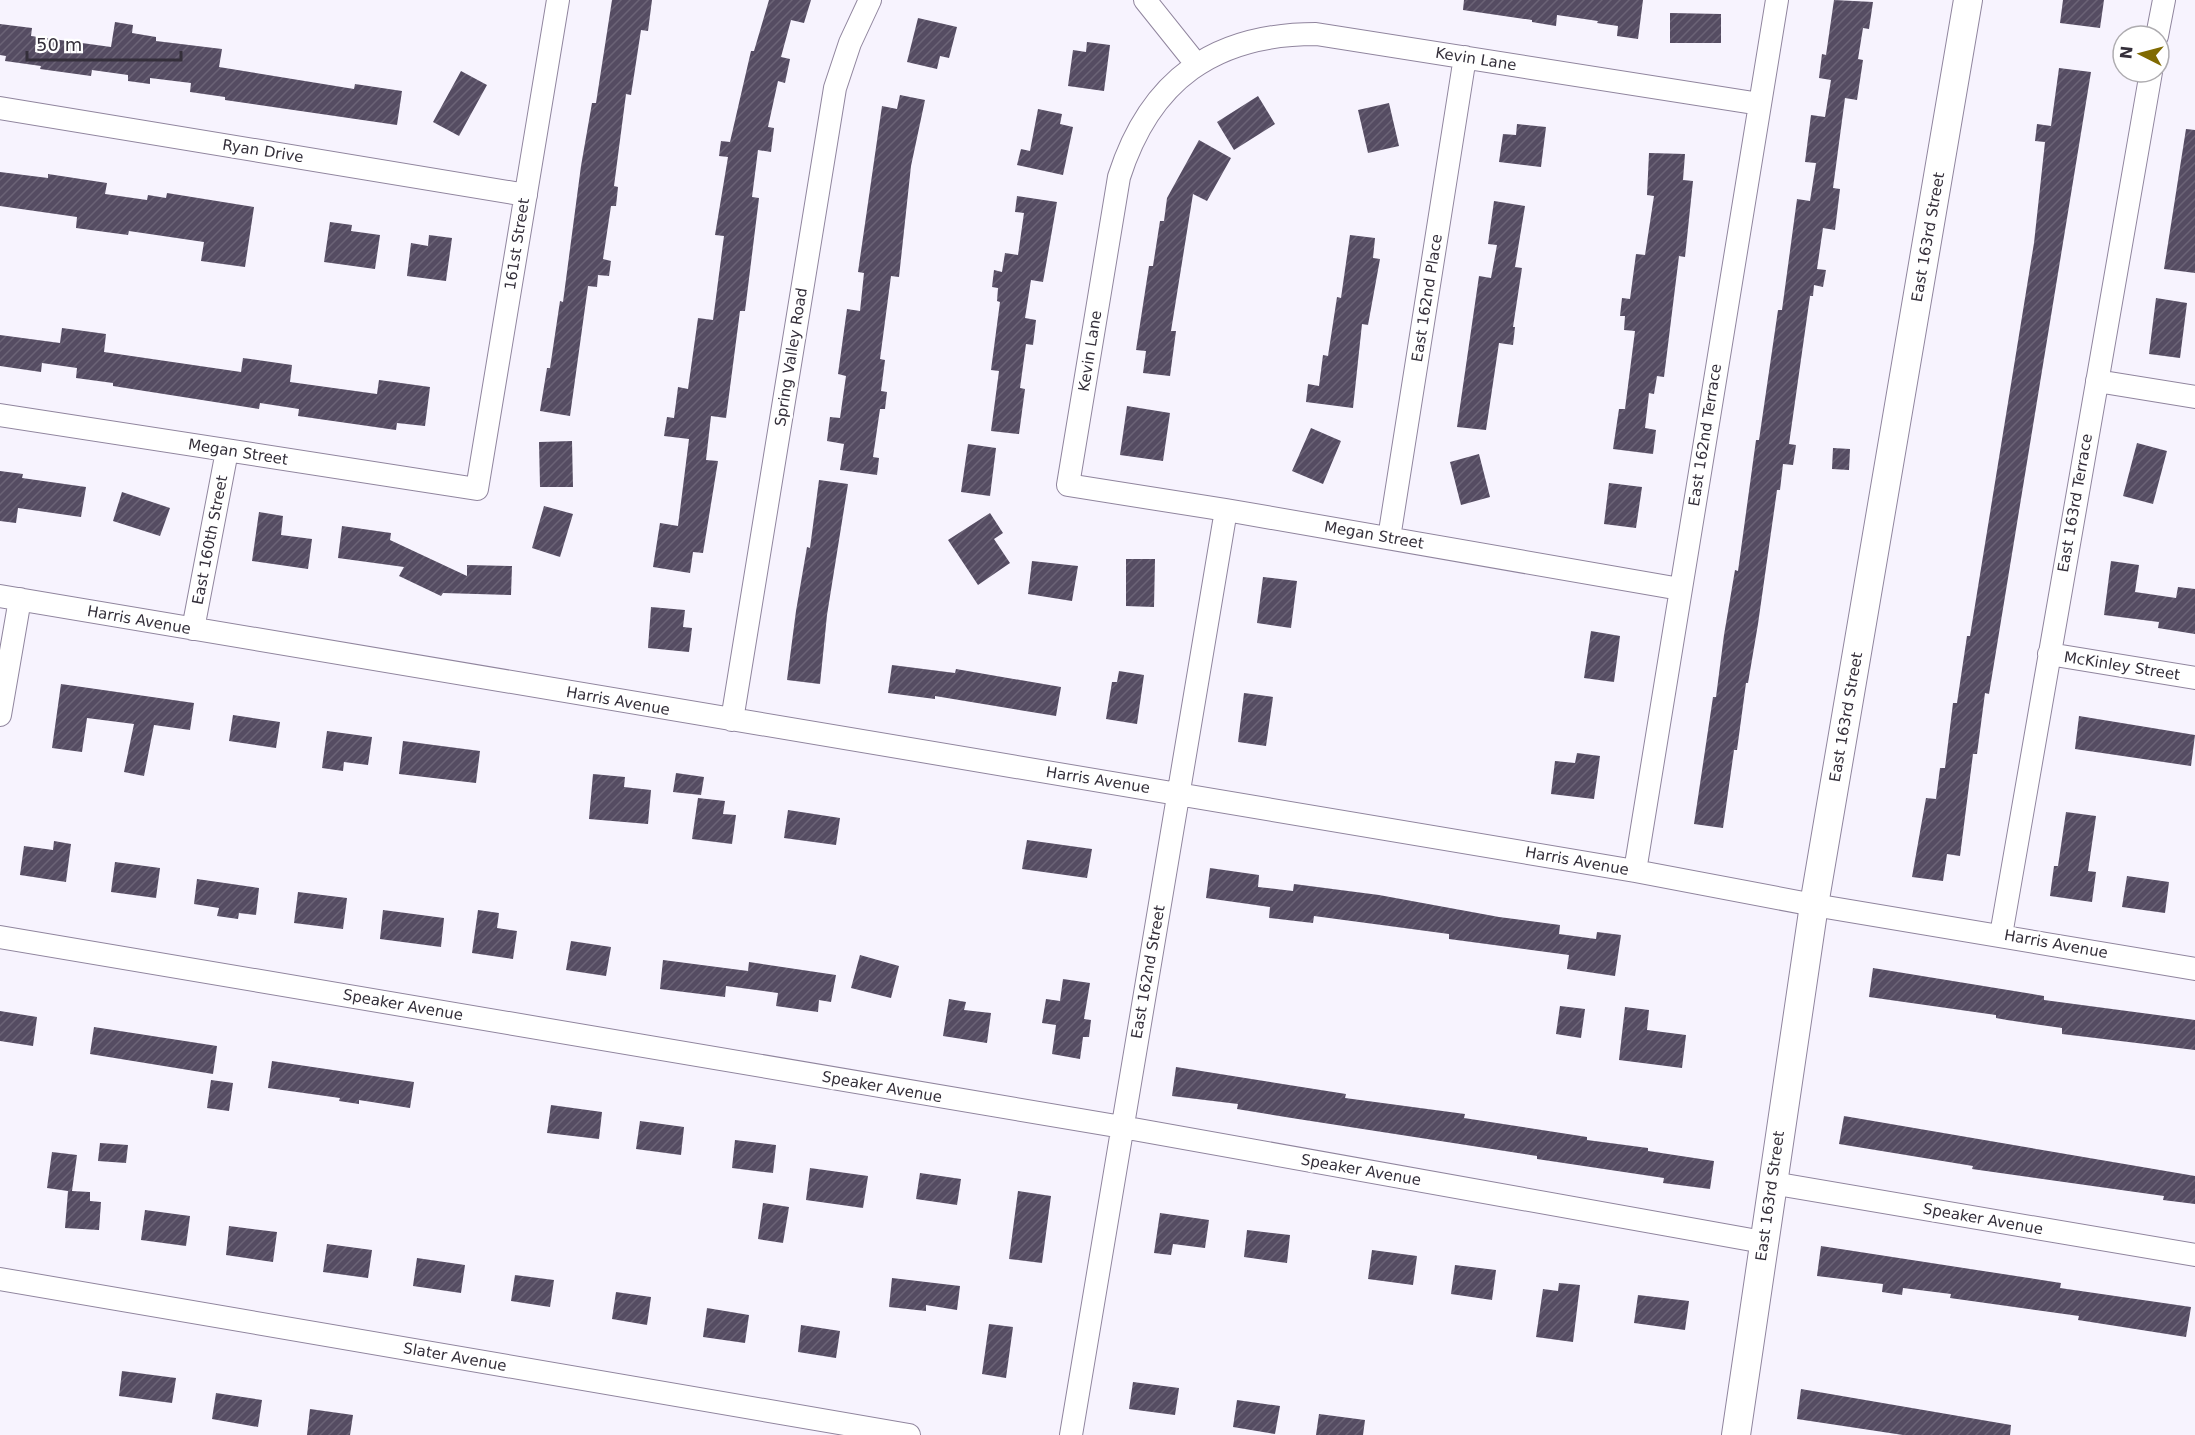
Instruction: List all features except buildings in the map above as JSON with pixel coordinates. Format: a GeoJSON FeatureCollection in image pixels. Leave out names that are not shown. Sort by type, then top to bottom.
{"type":"FeatureCollection","features":[{"type":"Feature","properties":{"kind":"street","name":"161st Street"},"geometry":{"type":"LineString","coordinates":[[477,489],[558,0]]}},
{"type":"Feature","properties":{"kind":"street","name":"Spring Valley Road"},"geometry":{"type":"LineString","coordinates":[[732,720],[835,88],[850,43],[870,0]]}},
{"type":"Feature","properties":{"kind":"street"},"geometry":{"type":"LineString","coordinates":[[1145,0],[1197,65]]}},
{"type":"Feature","properties":{"kind":"street","name":"East 162nd Terrace"},"geometry":{"type":"LineString","coordinates":[[1635,871],[1777,0]]}},
{"type":"Feature","properties":{"kind":"street","name":"East 163rd Street"},"geometry":{"type":"LineString","coordinates":[[1736,1435],[1814,905],[1968,0]]}},
{"type":"Feature","properties":{"kind":"street"},"geometry":{"type":"LineString","coordinates":[[2159,24],[2163,0]]}},
{"type":"Feature","properties":{"kind":"street","name":"Kevin Lane"},"geometry":{"type":"LineString","coordinates":[[1068,485],[1119,177],[1129,146],[1142,120],[1162,94],[1197,65],[1226,49],[1260,38],[1286,34],[1316,34],[1760,104]]}},
{"type":"Feature","properties":{"kind":"street","name":"East 162nd Place"},"geometry":{"type":"LineString","coordinates":[[1389,538],[1465,57]]}},
{"type":"Feature","properties":{"kind":"street","name":"East 163rd Terrace"},"geometry":{"type":"LineString","coordinates":[[2001,935],[2149,84]]}},
{"type":"Feature","properties":{"kind":"street","name":"Ryan Drive"},"geometry":{"type":"LineString","coordinates":[[0,108],[526,195]]}},
{"type":"Feature","properties":{"kind":"street"},"geometry":{"type":"LineString","coordinates":[[2097,381],[2195,397]]}},
{"type":"Feature","properties":{"kind":"street","name":"Megan Street"},"geometry":{"type":"LineString","coordinates":[[0,415],[477,489]]}},
{"type":"Feature","properties":{"kind":"street","name":"East 160th Street"},"geometry":{"type":"LineString","coordinates":[[193,629],[227,451]]}},
{"type":"Feature","properties":{"kind":"street","name":"Megan Street"},"geometry":{"type":"LineString","coordinates":[[1068,485],[1226,510],[1680,589]]}},
{"type":"Feature","properties":{"kind":"street","name":"East 162nd Street"},"geometry":{"type":"LineString","coordinates":[[1071,1435],[1226,510]]}},
{"type":"Feature","properties":{"kind":"street","name":"Harris Avenue"},"geometry":{"type":"LineString","coordinates":[[10,598],[1635,871],[1814,905],[2195,969]]}},
{"type":"Feature","properties":{"kind":"street"},"geometry":{"type":"LineString","coordinates":[[0,716],[10,598]]}},
{"type":"Feature","properties":{"kind":"street","name":"McKinley Street"},"geometry":{"type":"LineString","coordinates":[[2049,654],[2195,678]]}},
{"type":"Feature","properties":{"kind":"street","name":"Speaker Avenue"},"geometry":{"type":"LineString","coordinates":[[0,937],[1122,1127],[1763,1242]]}},
{"type":"Feature","properties":{"kind":"street","name":"Speaker Avenue"},"geometry":{"type":"LineString","coordinates":[[1772,1183],[2195,1255]]}},
{"type":"Feature","properties":{"kind":"street","name":"Slater Avenue"},"geometry":{"type":"LineString","coordinates":[[0,1279],[909,1435]]}}]}
